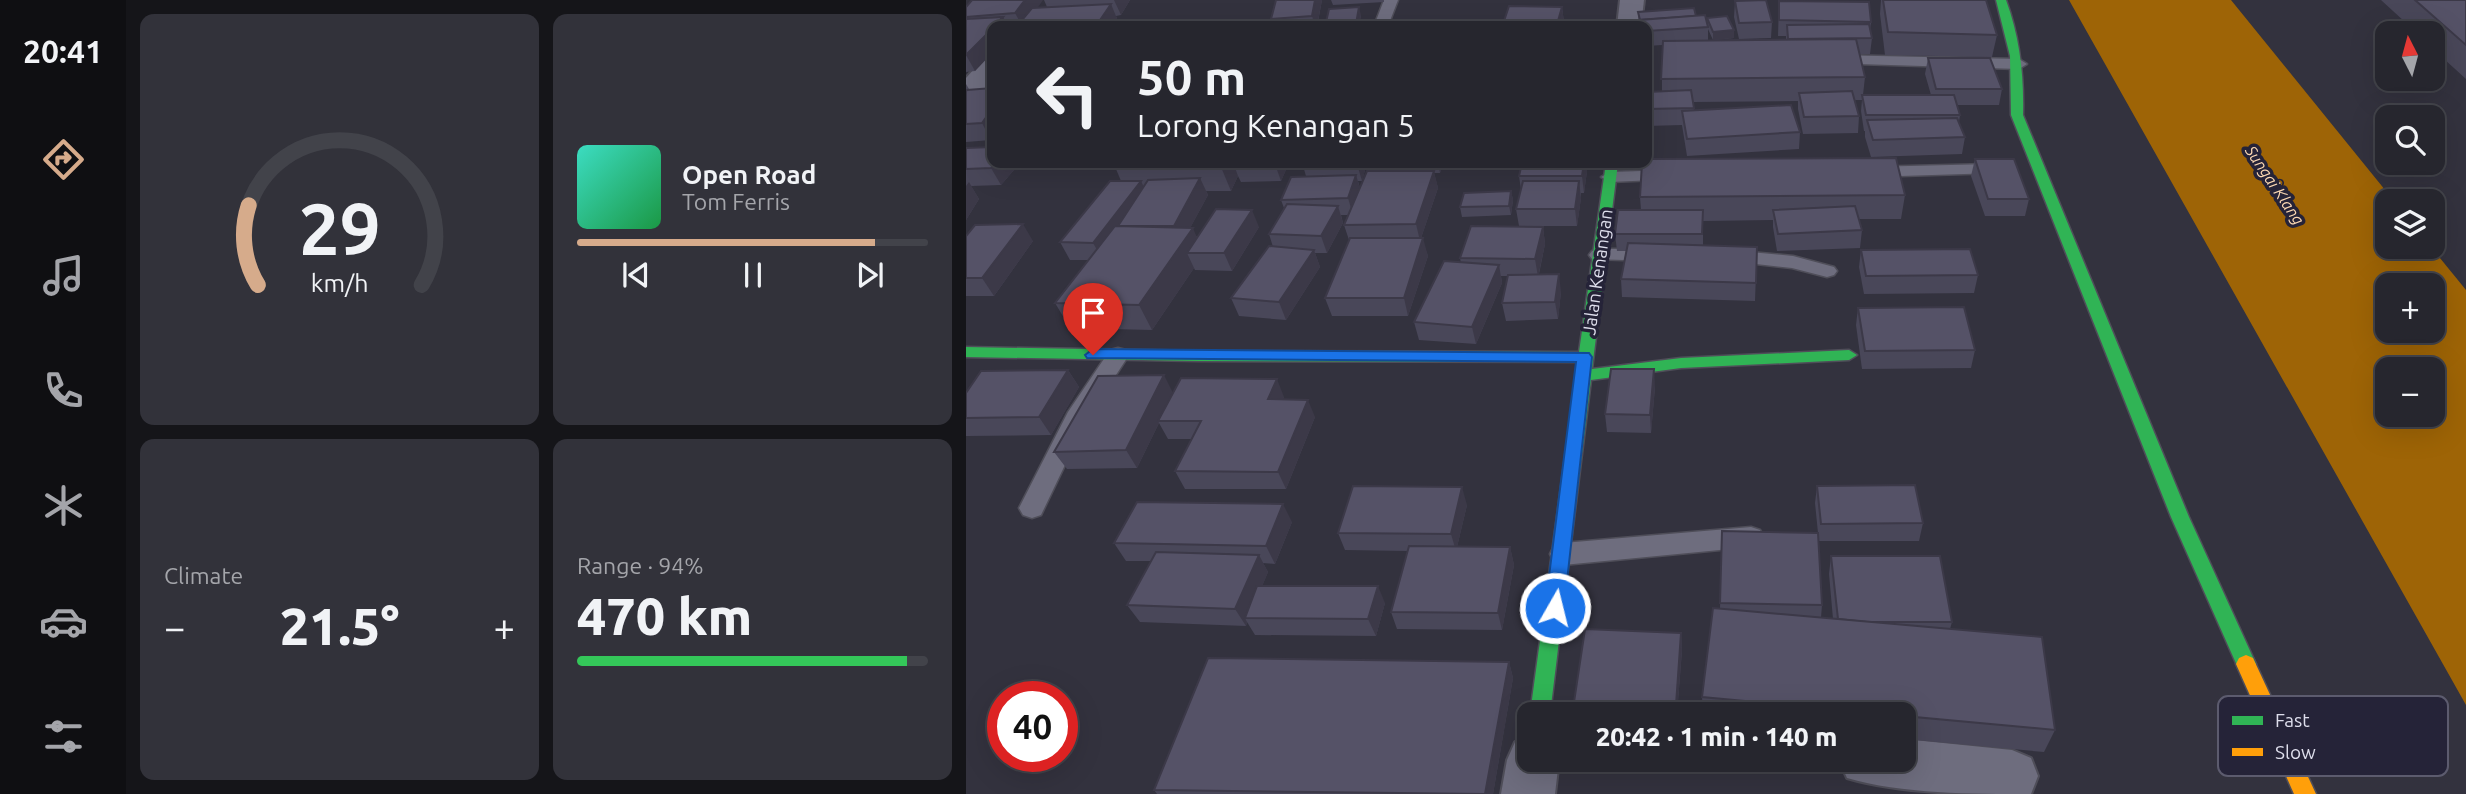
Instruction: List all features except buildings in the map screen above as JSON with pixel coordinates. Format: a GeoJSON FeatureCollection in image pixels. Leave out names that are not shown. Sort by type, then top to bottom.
{"type":"FeatureCollection","features":[{"type":"Feature","properties":{"kind":"street"},"geometry":{"type":"LineString","coordinates":[[1630,21],[1632,0]]}},
{"type":"Feature","properties":{"kind":"street"},"geometry":{"type":"LineString","coordinates":[[2001,0],[2013,28],[2019,64],[2017,115],[2180,517],[2261,696]]}},
{"type":"Feature","properties":{"kind":"street"},"geometry":{"type":"LineString","coordinates":[[966,94],[987,71]]}},
{"type":"Feature","properties":{"kind":"street","name":"Jalan Kenangan"},"geometry":{"type":"LineString","coordinates":[[1542,702],[1563,554],[1584,357],[1611,170]]}},
{"type":"Feature","properties":{"kind":"street"},"geometry":{"type":"LineString","coordinates":[[966,352],[1584,357]]}},
{"type":"Feature","properties":{"kind":"street"},"geometry":{"type":"LineString","coordinates":[[1582,376],[1626,367],[1698,360],[1849,355]]}},
{"type":"Feature","properties":{"kind":"street"},"geometry":{"type":"LineString","coordinates":[[1916,766],[2012,776]]}},
{"type":"Feature","properties":{"kind":"street"},"geometry":{"type":"LineString","coordinates":[[1528,794],[1531,772]]}},
{"type":"Feature","properties":{"kind":"street"},"geometry":{"type":"LineString","coordinates":[[2297,776],[2305,794]]}},
{"type":"Feature","properties":{"kind":"lane"},"geometry":{"type":"LineString","coordinates":[[1383,21],[1391,0]]}},
{"type":"Feature","properties":{"kind":"lane"},"geometry":{"type":"LineString","coordinates":[[1817,60],[2019,64]]}},
{"type":"Feature","properties":{"kind":"lane"},"geometry":{"type":"LineString","coordinates":[[1611,170],[1692,175]]}},
{"type":"Feature","properties":{"kind":"lane"},"geometry":{"type":"LineString","coordinates":[[1855,172],[1991,170]]}},
{"type":"Feature","properties":{"kind":"lane"},"geometry":{"type":"LineString","coordinates":[[1599,255],[1674,255]]}},
{"type":"Feature","properties":{"kind":"lane"},"geometry":{"type":"LineString","coordinates":[[1710,256],[1793,262],[1827,271]]}},
{"type":"Feature","properties":{"kind":"lane"},"geometry":{"type":"LineString","coordinates":[[1032,508],[1076,418],[1118,355]]}},
{"type":"Feature","properties":{"kind":"lane"},"geometry":{"type":"LineString","coordinates":[[1563,554],[1743,536],[1769,537]]}},
{"type":"Feature","properties":{"kind":"water","name":"Sungai Klang"},"geometry":{"type":"Polygon","coordinates":[[[2069,0],[2231,0],[2384,189],[2375,189],[2375,259],[2441,259],[2466,290],[2466,705],[2069,0]]]}},
{"type":"Feature","properties":{"kind":"traffic: fast"},"geometry":{"type":"LineString","coordinates":[[2001,0],[2015,56],[2017,115],[2180,517],[2246,664]]}},
{"type":"Feature","properties":{"kind":"traffic: fast"},"geometry":{"type":"LineString","coordinates":[[1542,702],[1611,168]]}},
{"type":"Feature","properties":{"kind":"traffic: fast"},"geometry":{"type":"LineString","coordinates":[[966,352],[1198,356],[1584,357]]}},
{"type":"Feature","properties":{"kind":"traffic: fast"},"geometry":{"type":"LineString","coordinates":[[1582,376],[1681,363],[1849,355]]}},
{"type":"Feature","properties":{"kind":"traffic: slow"},"geometry":{"type":"LineString","coordinates":[[2246,664],[2261,696]]}},
{"type":"Feature","properties":{"kind":"traffic: slow"},"geometry":{"type":"LineString","coordinates":[[2297,776],[2305,794]]}},
{"type":"Feature","properties":{"kind":"route"},"geometry":{"type":"LineString","coordinates":[[1093,355],[1584,357],[1555,608]]}}]}
